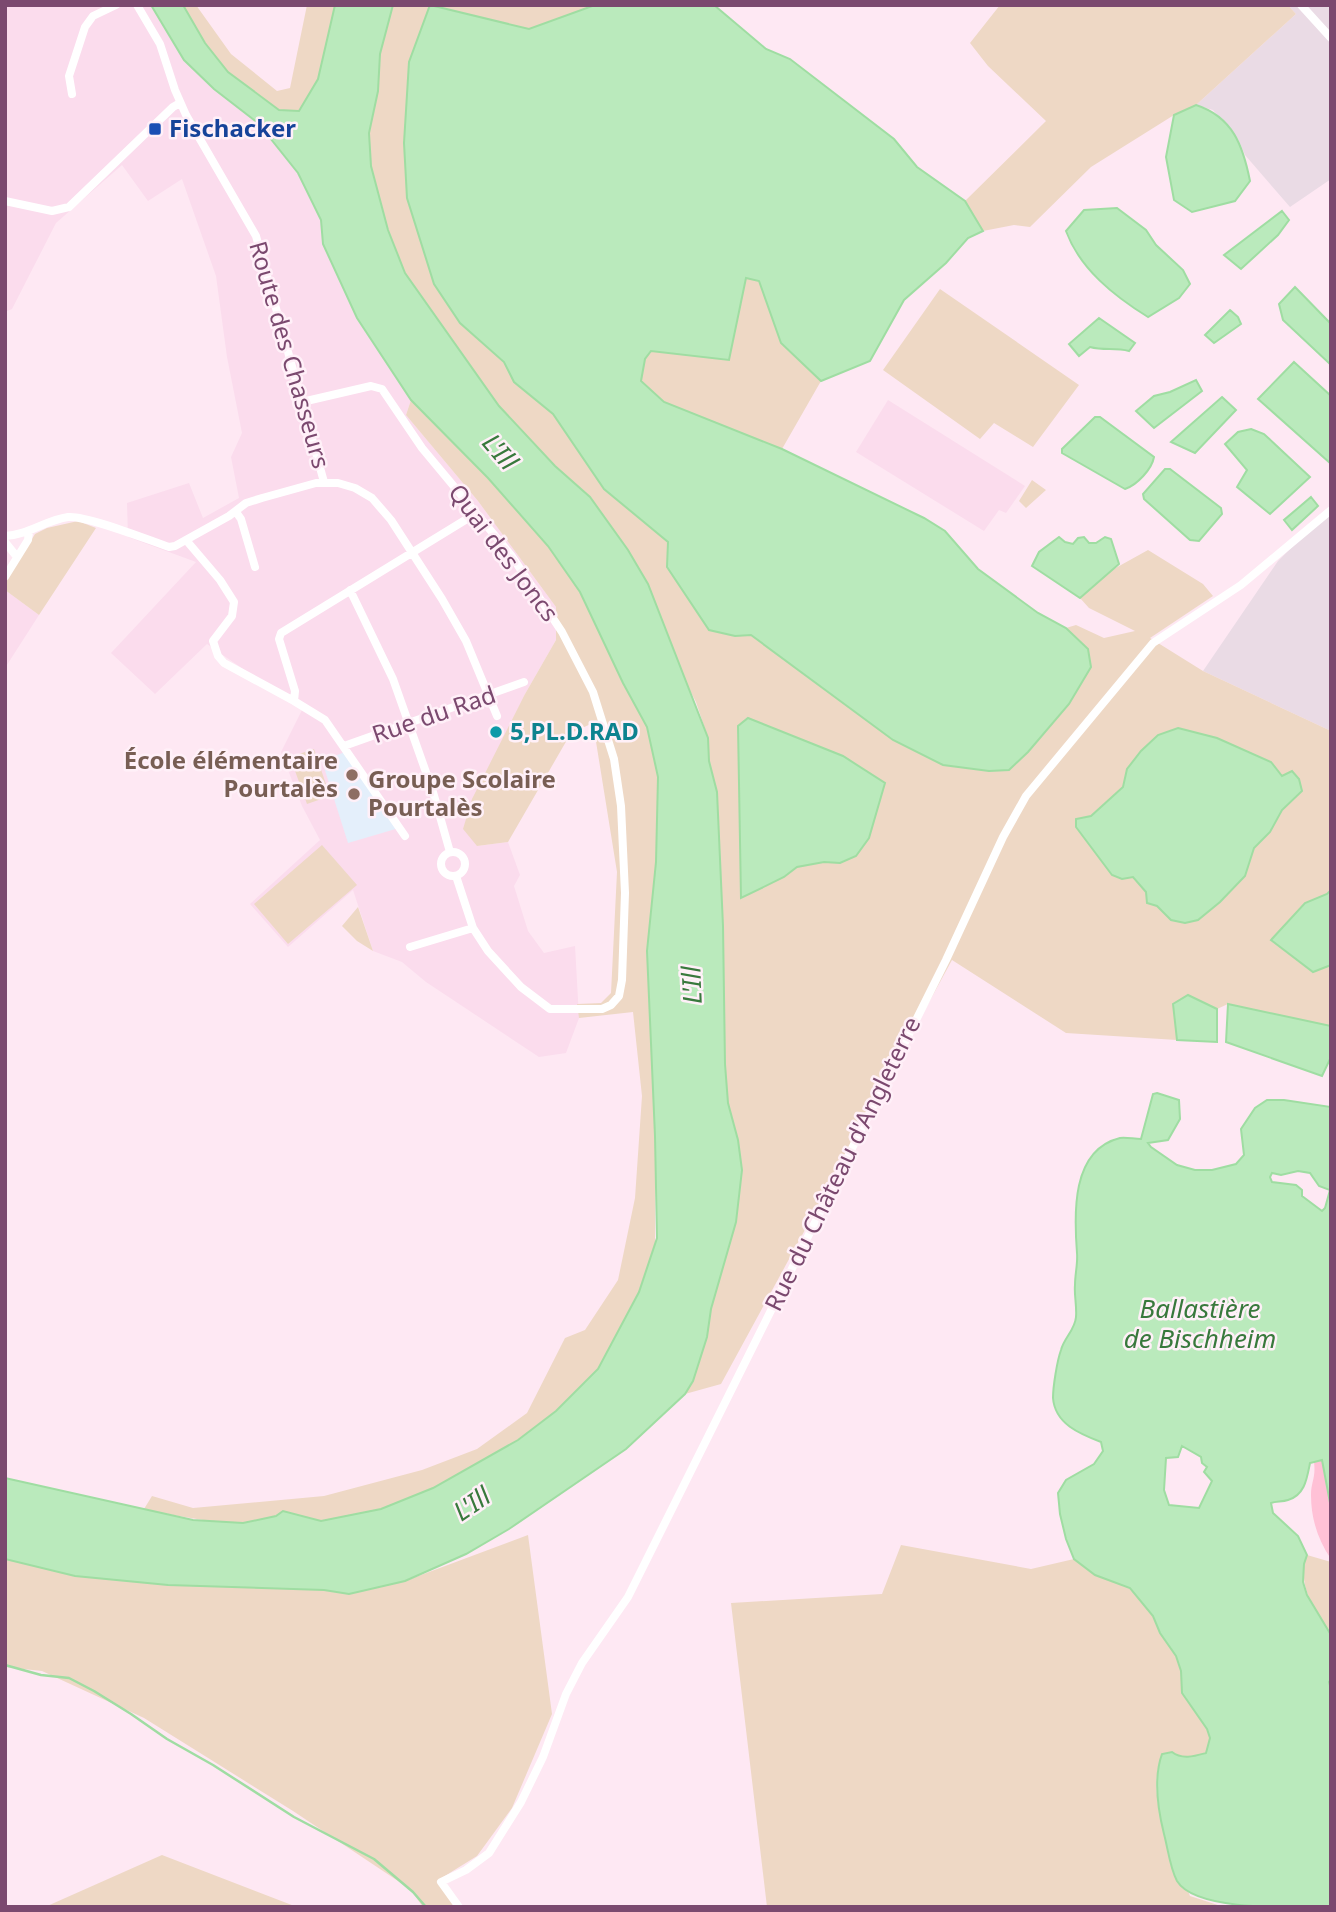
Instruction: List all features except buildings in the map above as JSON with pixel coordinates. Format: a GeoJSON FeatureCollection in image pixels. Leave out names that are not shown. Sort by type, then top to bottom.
{"type":"FeatureCollection","features":[{"type":"Feature","properties":{"kind":"street"},"geometry":{"type":"LineString","coordinates":[[72,94],[69,76],[85,27],[93,16],[116,5]]}},
{"type":"Feature","properties":{"kind":"street","name":"Route des Chasseurs"},"geometry":{"type":"LineString","coordinates":[[138,5],[160,44],[180,103],[256,236],[324,482]]}},
{"type":"Feature","properties":{"kind":"street"},"geometry":{"type":"LineString","coordinates":[[1301,5],[1331,38]]}},
{"type":"Feature","properties":{"kind":"street"},"geometry":{"type":"LineString","coordinates":[[5,201],[52,211],[69,207],[180,103]]}},
{"type":"Feature","properties":{"kind":"street","name":"Quai des Joncs"},"geometry":{"type":"LineString","coordinates":[[302,402],[371,386],[382,389],[422,448],[511,555],[562,632],[593,692],[614,759],[621,806],[625,893],[619,996],[611,1005],[602,1009],[550,1009],[514,980],[488,951],[473,928]]}},
{"type":"Feature","properties":{"kind":"street"},"geometry":{"type":"LineString","coordinates":[[5,536],[29,532],[53,520],[80,517],[169,547],[186,541],[236,512],[246,503],[324,482],[355,488],[372,498],[391,520],[412,552],[460,631],[497,716]]}},
{"type":"Feature","properties":{"kind":"street","name":"Rue du Château d'Angleterre"},"geometry":{"type":"LineString","coordinates":[[459,1907],[441,1882],[466,1870],[489,1853],[522,1802],[543,1757],[566,1694],[582,1663],[628,1597],[946,960],[1003,837],[1026,796],[1153,643],[1241,585],[1331,510]]}},
{"type":"Feature","properties":{"kind":"street"},"geometry":{"type":"LineString","coordinates":[[236,512],[241,519],[256,567]]}},
{"type":"Feature","properties":{"kind":"street"},"geometry":{"type":"LineString","coordinates":[[294,701],[295,691],[279,639],[281,633],[475,514]]}},
{"type":"Feature","properties":{"kind":"street"},"geometry":{"type":"LineString","coordinates":[[5,577],[28,540],[29,532]]}},
{"type":"Feature","properties":{"kind":"street"},"geometry":{"type":"LineString","coordinates":[[186,541],[220,580],[234,603],[232,616],[213,641],[218,656],[236,671],[324,720],[405,836]]}},
{"type":"Feature","properties":{"kind":"street"},"geometry":{"type":"LineString","coordinates":[[5,542],[17,557]]}},
{"type":"Feature","properties":{"kind":"street"},"geometry":{"type":"LineString","coordinates":[[350,590],[393,679],[433,792],[450,852]]}},
{"type":"Feature","properties":{"kind":"street","name":"Rue du Rad"},"geometry":{"type":"LineString","coordinates":[[344,746],[524,682]]}},
{"type":"Feature","properties":{"kind":"street"},"geometry":{"type":"LineString","coordinates":[[450,852],[442,860],[441,867],[445,873],[456,876]]}},
{"type":"Feature","properties":{"kind":"street"},"geometry":{"type":"LineString","coordinates":[[450,852],[457,853],[464,861],[464,869],[456,876]]}},
{"type":"Feature","properties":{"kind":"street"},"geometry":{"type":"LineString","coordinates":[[410,947],[473,928],[456,876]]}},
{"type":"Feature","properties":{"kind":"shaded area"},"geometry":{"type":"Polygon","coordinates":[[[5,5],[151,5],[184,60],[214,89],[258,123],[298,173],[321,220],[324,244],[375,342],[411,400],[406,415],[478,501],[556,607],[556,640],[525,694],[477,846],[508,842],[520,875],[514,886],[528,931],[544,953],[575,946],[579,1018],[566,1053],[539,1057],[426,982],[402,962],[373,951],[353,890],[288,947],[250,904],[320,840],[302,806],[281,752],[302,710],[207,644],[155,694],[111,653],[196,562],[128,537],[127,503],[189,483],[203,518],[239,498],[231,457],[242,433],[227,357],[216,276],[182,179],[148,201],[122,165],[56,223],[12,309],[5,312],[5,5]]]}},
{"type":"Feature","properties":{"kind":"shaded area"},"geometry":{"type":"Polygon","coordinates":[[[183,5],[196,5],[231,54],[277,91],[290,88],[307,5],[335,5],[318,79],[300,111],[279,110],[228,72],[205,43],[183,5]]]}},
{"type":"Feature","properties":{"kind":"shaded area"},"geometry":{"type":"Polygon","coordinates":[[[393,5],[430,5],[409,62],[404,143],[407,198],[434,284],[460,323],[504,362],[514,382],[553,414],[604,489],[668,542],[735,636],[751,635],[893,740],[943,765],[1009,770],[1054,722],[1091,667],[1088,649],[1066,628],[1076,625],[1104,638],[1135,631],[1089,608],[1080,598],[1112,570],[1148,550],[1203,584],[1213,596],[1150,638],[1203,671],[1331,731],[1331,1026],[1228,1004],[1217,1009],[1188,995],[1173,1004],[1177,1040],[1066,1033],[952,960],[721,1384],[685,1394],[693,1381],[707,1337],[722,1267],[738,1140],[728,1103],[725,1064],[717,792],[709,761],[708,738],[696,702],[682,675],[555,466],[499,406],[405,273],[388,230],[371,166],[369,133],[378,91],[380,54],[393,5]],[[1158,735],[1127,769],[1124,787],[1091,816],[1076,819],[1146,892],[1147,903],[1157,906],[1171,920],[1185,923],[1198,920],[1245,876],[1254,848],[1270,832],[1282,810],[1302,791],[1282,776],[1158,735]],[[872,825],[741,898],[784,877],[797,867],[824,862],[840,863],[869,838],[872,825]]]}},
{"type":"Feature","properties":{"kind":"shaded area"},"geometry":{"type":"Polygon","coordinates":[[[431,5],[595,5],[529,29],[431,5]]]}},
{"type":"Feature","properties":{"kind":"shaded area"},"geometry":{"type":"Polygon","coordinates":[[[1000,5],[1288,5],[1296,14],[1196,105],[1174,115],[1091,167],[1030,227],[1014,225],[983,231],[965,201],[1046,121],[988,66],[970,43],[1000,5]]]}},
{"type":"Feature","properties":{"kind":"shaded area"},"geometry":{"type":"Polygon","coordinates":[[[1288,5],[1331,5],[1331,179],[1290,207],[1245,155],[1238,139],[1213,110],[1196,105],[1296,14],[1288,5]]]}},
{"type":"Feature","properties":{"kind":"shaded area"},"geometry":{"type":"Polygon","coordinates":[[[746,278],[759,281],[781,343],[821,381],[782,449],[664,402],[641,382],[645,359],[651,351],[746,278]]]}},
{"type":"Feature","properties":{"kind":"shaded area"},"geometry":{"type":"Polygon","coordinates":[[[940,289],[1079,385],[1033,447],[994,423],[980,439],[883,370],[940,289]]]}},
{"type":"Feature","properties":{"kind":"shaded area"},"geometry":{"type":"Polygon","coordinates":[[[411,400],[488,478],[548,546],[580,592],[647,727],[658,777],[656,862],[647,951],[655,1136],[655,1243],[639,1291],[598,1369],[556,1411],[518,1440],[433,1488],[381,1509],[321,1521],[283,1511],[270,1518],[235,1522],[195,1519],[144,1509],[152,1496],[193,1508],[324,1496],[422,1470],[477,1449],[527,1413],[565,1338],[585,1330],[618,1280],[635,1198],[642,1096],[633,1012],[579,1018],[577,1004],[601,1003],[611,993],[617,872],[593,723],[571,733],[508,842],[477,846],[463,829],[472,799],[525,694],[556,640],[556,607],[478,501],[406,415],[411,400]]]}},
{"type":"Feature","properties":{"kind":"shaded area"},"geometry":{"type":"Polygon","coordinates":[[[888,400],[1025,486],[1006,513],[999,510],[984,531],[856,452],[888,400]]]}},
{"type":"Feature","properties":{"kind":"shaded area"},"geometry":{"type":"Polygon","coordinates":[[[1032,480],[1046,490],[1026,508],[1019,501],[1032,480]]]}},
{"type":"Feature","properties":{"kind":"shaded area"},"geometry":{"type":"Polygon","coordinates":[[[1331,508],[1331,731],[1203,671],[1278,561],[1331,508]]]}},
{"type":"Feature","properties":{"kind":"shaded area"},"geometry":{"type":"Polygon","coordinates":[[[78,521],[96,528],[39,615],[5,590],[5,582],[35,534],[47,528],[78,521]]]}},
{"type":"Feature","properties":{"kind":"shaded area"},"geometry":{"type":"Polygon","coordinates":[[[5,590],[39,615],[5,668],[5,590]]]}},
{"type":"Feature","properties":{"kind":"shaded area"},"geometry":{"type":"Polygon","coordinates":[[[314,749],[330,796],[307,804],[290,757],[314,749]]]}},
{"type":"Feature","properties":{"kind":"shaded area","name":"Groupe Scolaire Pourtalès"},"geometry":{"type":"Polygon","coordinates":[[[345,752],[399,828],[348,843],[322,761],[345,752]]]}},
{"type":"Feature","properties":{"kind":"shaded area"},"geometry":{"type":"Polygon","coordinates":[[[322,845],[357,885],[288,944],[254,904],[322,845]]]}},
{"type":"Feature","properties":{"kind":"shaded area"},"geometry":{"type":"Polygon","coordinates":[[[358,907],[373,951],[357,941],[342,926],[358,907]]]}},
{"type":"Feature","properties":{"kind":"shaded area"},"geometry":{"type":"Polygon","coordinates":[[[528,1535],[552,1714],[512,1808],[477,1856],[440,1879],[463,1907],[423,1907],[410,1889],[293,1811],[144,1718],[42,1671],[5,1667],[5,1559],[75,1576],[168,1585],[324,1590],[349,1594],[405,1581],[528,1535]]]}},
{"type":"Feature","properties":{"kind":"shaded area"},"geometry":{"type":"Polygon","coordinates":[[[901,1545],[1031,1569],[1074,1559],[1095,1575],[1130,1588],[1153,1616],[1160,1633],[1176,1656],[1181,1670],[1182,1693],[1207,1729],[1210,1738],[1206,1753],[1189,1757],[1172,1752],[1162,1754],[1157,1772],[1157,1790],[1163,1826],[1190,1896],[1224,1907],[767,1907],[731,1603],[882,1594],[901,1545]]]}},
{"type":"Feature","properties":{"kind":"shaded area"},"geometry":{"type":"Polygon","coordinates":[[[1307,1555],[1331,1562],[1331,1635],[1313,1606],[1306,1587],[1304,1566],[1307,1555]]]}},
{"type":"Feature","properties":{"kind":"shaded area"},"geometry":{"type":"Polygon","coordinates":[[[162,1855],[297,1907],[45,1907],[162,1855]]]}},
{"type":"Feature","properties":{"kind":"sand"},"geometry":{"type":"Polygon","coordinates":[[[1323,1460],[1331,1508],[1331,1559],[1316,1529],[1311,1504],[1314,1462],[1323,1460]]]}},
{"type":"Feature","properties":{"kind":"water","name":"L'Ill"},"geometry":{"type":"Polygon","coordinates":[[[151,5],[183,5],[205,43],[228,72],[279,110],[299,111],[318,79],[335,5],[393,5],[380,54],[378,91],[369,133],[371,166],[388,230],[405,273],[499,406],[555,466],[590,497],[628,550],[648,584],[708,738],[709,761],[717,792],[725,1064],[728,1103],[738,1140],[742,1170],[736,1222],[693,1381],[685,1394],[626,1449],[509,1529],[466,1554],[405,1581],[349,1594],[324,1590],[168,1585],[75,1576],[5,1559],[5,1478],[193,1520],[243,1523],[276,1516],[283,1511],[321,1521],[381,1509],[433,1488],[518,1440],[556,1411],[598,1369],[639,1292],[657,1238],[647,951],[656,862],[658,777],[647,727],[580,592],[548,546],[488,478],[411,400],[357,318],[323,244],[321,220],[298,173],[258,123],[214,89],[184,60],[151,5]]]}},
{"type":"Feature","properties":{"kind":"water"},"geometry":{"type":"Polygon","coordinates":[[[430,5],[529,29],[595,5],[714,5],[766,49],[790,59],[894,139],[917,167],[965,201],[983,231],[968,238],[946,263],[904,300],[870,361],[821,381],[781,343],[759,281],[746,278],[729,360],[651,351],[645,359],[641,381],[664,402],[782,449],[924,518],[945,531],[978,569],[1038,613],[1066,628],[1088,649],[1091,667],[1069,704],[1009,770],[989,771],[943,765],[893,740],[751,635],[735,636],[709,630],[667,567],[668,542],[604,489],[553,414],[514,382],[504,362],[460,323],[434,284],[407,198],[404,143],[409,62],[430,5]]]}},
{"type":"Feature","properties":{"kind":"water"},"geometry":{"type":"Polygon","coordinates":[[[1196,105],[1219,117],[1234,134],[1244,156],[1250,181],[1235,201],[1192,212],[1174,200],[1166,157],[1174,115],[1196,105]]]}},
{"type":"Feature","properties":{"kind":"water"},"geometry":{"type":"Polygon","coordinates":[[[1117,208],[1146,230],[1156,245],[1183,270],[1190,284],[1179,298],[1148,317],[1123,300],[1089,269],[1072,245],[1066,231],[1084,210],[1117,208]]]}},
{"type":"Feature","properties":{"kind":"water"},"geometry":{"type":"Polygon","coordinates":[[[1282,211],[1289,220],[1278,235],[1241,269],[1224,255],[1282,211]]]}},
{"type":"Feature","properties":{"kind":"water"},"geometry":{"type":"Polygon","coordinates":[[[1295,287],[1331,324],[1331,365],[1283,320],[1279,304],[1295,287]]]}},
{"type":"Feature","properties":{"kind":"water"},"geometry":{"type":"Polygon","coordinates":[[[1230,310],[1241,324],[1214,343],[1205,335],[1230,310]]]}},
{"type":"Feature","properties":{"kind":"water"},"geometry":{"type":"Polygon","coordinates":[[[1099,318],[1135,343],[1129,351],[1090,347],[1079,356],[1069,344],[1099,318]]]}},
{"type":"Feature","properties":{"kind":"water"},"geometry":{"type":"Polygon","coordinates":[[[1294,362],[1331,396],[1330,463],[1258,399],[1294,362]]]}},
{"type":"Feature","properties":{"kind":"water"},"geometry":{"type":"Polygon","coordinates":[[[1196,380],[1202,391],[1154,428],[1136,411],[1154,396],[1196,380]]]}},
{"type":"Feature","properties":{"kind":"water"},"geometry":{"type":"Polygon","coordinates":[[[1222,397],[1236,410],[1195,453],[1171,442],[1222,397]]]}},
{"type":"Feature","properties":{"kind":"water"},"geometry":{"type":"Polygon","coordinates":[[[1095,417],[1100,417],[1154,457],[1147,471],[1130,487],[1125,489],[1062,453],[1062,449],[1095,417]]]}},
{"type":"Feature","properties":{"kind":"water"},"geometry":{"type":"Polygon","coordinates":[[[1251,429],[1264,434],[1310,477],[1270,514],[1237,487],[1247,470],[1225,444],[1238,432],[1251,429]]]}},
{"type":"Feature","properties":{"kind":"water"},"geometry":{"type":"Polygon","coordinates":[[[1165,469],[1170,469],[1221,508],[1222,514],[1199,541],[1190,540],[1144,499],[1143,494],[1165,469]]]}},
{"type":"Feature","properties":{"kind":"water"},"geometry":{"type":"Polygon","coordinates":[[[1311,497],[1318,506],[1292,530],[1284,520],[1311,497]]]}},
{"type":"Feature","properties":{"kind":"water"},"geometry":{"type":"Polygon","coordinates":[[[1059,537],[1073,544],[1078,538],[1084,537],[1089,543],[1096,543],[1105,537],[1111,539],[1119,564],[1080,598],[1032,566],[1039,552],[1059,537]]]}},
{"type":"Feature","properties":{"kind":"water"},"geometry":{"type":"Polygon","coordinates":[[[748,718],[843,756],[885,783],[869,838],[856,856],[840,863],[824,862],[797,867],[784,877],[741,898],[738,726],[748,718]]]}},
{"type":"Feature","properties":{"kind":"water"},"geometry":{"type":"Polygon","coordinates":[[[1178,728],[1217,738],[1271,762],[1282,776],[1292,771],[1299,779],[1302,791],[1282,810],[1270,832],[1254,848],[1245,876],[1198,920],[1185,923],[1171,920],[1157,906],[1147,903],[1146,892],[1133,877],[1122,879],[1112,875],[1076,827],[1076,819],[1091,816],[1123,787],[1127,769],[1141,751],[1158,735],[1178,728]]]}},
{"type":"Feature","properties":{"kind":"water"},"geometry":{"type":"Polygon","coordinates":[[[1331,890],[1331,965],[1313,972],[1271,940],[1305,903],[1331,890]]]}},
{"type":"Feature","properties":{"kind":"water"},"geometry":{"type":"Polygon","coordinates":[[[1188,995],[1217,1009],[1217,1042],[1177,1040],[1173,1004],[1188,995]]]}},
{"type":"Feature","properties":{"kind":"water"},"geometry":{"type":"Polygon","coordinates":[[[1228,1004],[1331,1026],[1331,1057],[1322,1076],[1226,1042],[1228,1004]]]}},
{"type":"Feature","properties":{"kind":"water","name":"Ballastière de Bischheim"},"geometry":{"type":"Polygon","coordinates":[[[1153,1094],[1179,1100],[1180,1119],[1168,1140],[1148,1143],[1177,1165],[1195,1170],[1212,1170],[1236,1164],[1244,1155],[1241,1129],[1255,1108],[1267,1100],[1331,1107],[1331,1508],[1322,1460],[1310,1463],[1302,1490],[1294,1498],[1271,1503],[1273,1513],[1298,1536],[1307,1555],[1303,1582],[1307,1595],[1331,1635],[1331,1907],[1271,1907],[1224,1903],[1188,1891],[1177,1881],[1160,1815],[1157,1794],[1159,1764],[1162,1754],[1172,1752],[1189,1757],[1206,1753],[1210,1738],[1207,1729],[1182,1693],[1181,1671],[1176,1656],[1160,1633],[1153,1616],[1130,1588],[1095,1575],[1074,1559],[1060,1514],[1058,1493],[1066,1480],[1094,1464],[1103,1451],[1101,1442],[1070,1427],[1058,1415],[1053,1398],[1062,1346],[1074,1326],[1076,1317],[1076,1203],[1079,1185],[1092,1156],[1104,1145],[1120,1138],[1141,1139],[1153,1094]],[[1298,1171],[1281,1175],[1272,1173],[1270,1177],[1272,1182],[1296,1185],[1302,1190],[1302,1196],[1322,1211],[1330,1190],[1319,1186],[1310,1173],[1298,1171]],[[1182,1446],[1178,1457],[1166,1458],[1164,1490],[1169,1505],[1199,1508],[1212,1481],[1204,1472],[1207,1467],[1202,1463],[1201,1457],[1182,1446]]]}},
{"type":"Feature","properties":{"kind":"waterway"},"geometry":{"type":"LineString","coordinates":[[5,1665],[41,1675],[69,1678],[94,1691],[294,1817],[374,1859],[413,1892],[426,1907]]}},
{"type":"Feature","properties":{"kind":"place","name":"Fischacker"},"geometry":{"type":"Point","coordinates":[155,129]}},
{"type":"Feature","properties":{"kind":"place","name":"5,PL.D.RAD"},"geometry":{"type":"Point","coordinates":[496,732]}},
{"type":"Feature","properties":{"kind":"place","name":"École élémentaire Pourtalès"},"geometry":{"type":"Point","coordinates":[352,775]}},
{"type":"Feature","properties":{"kind":"place","name":"Groupe Scolaire Pourtalès"},"geometry":{"type":"Point","coordinates":[354,794]}}]}
